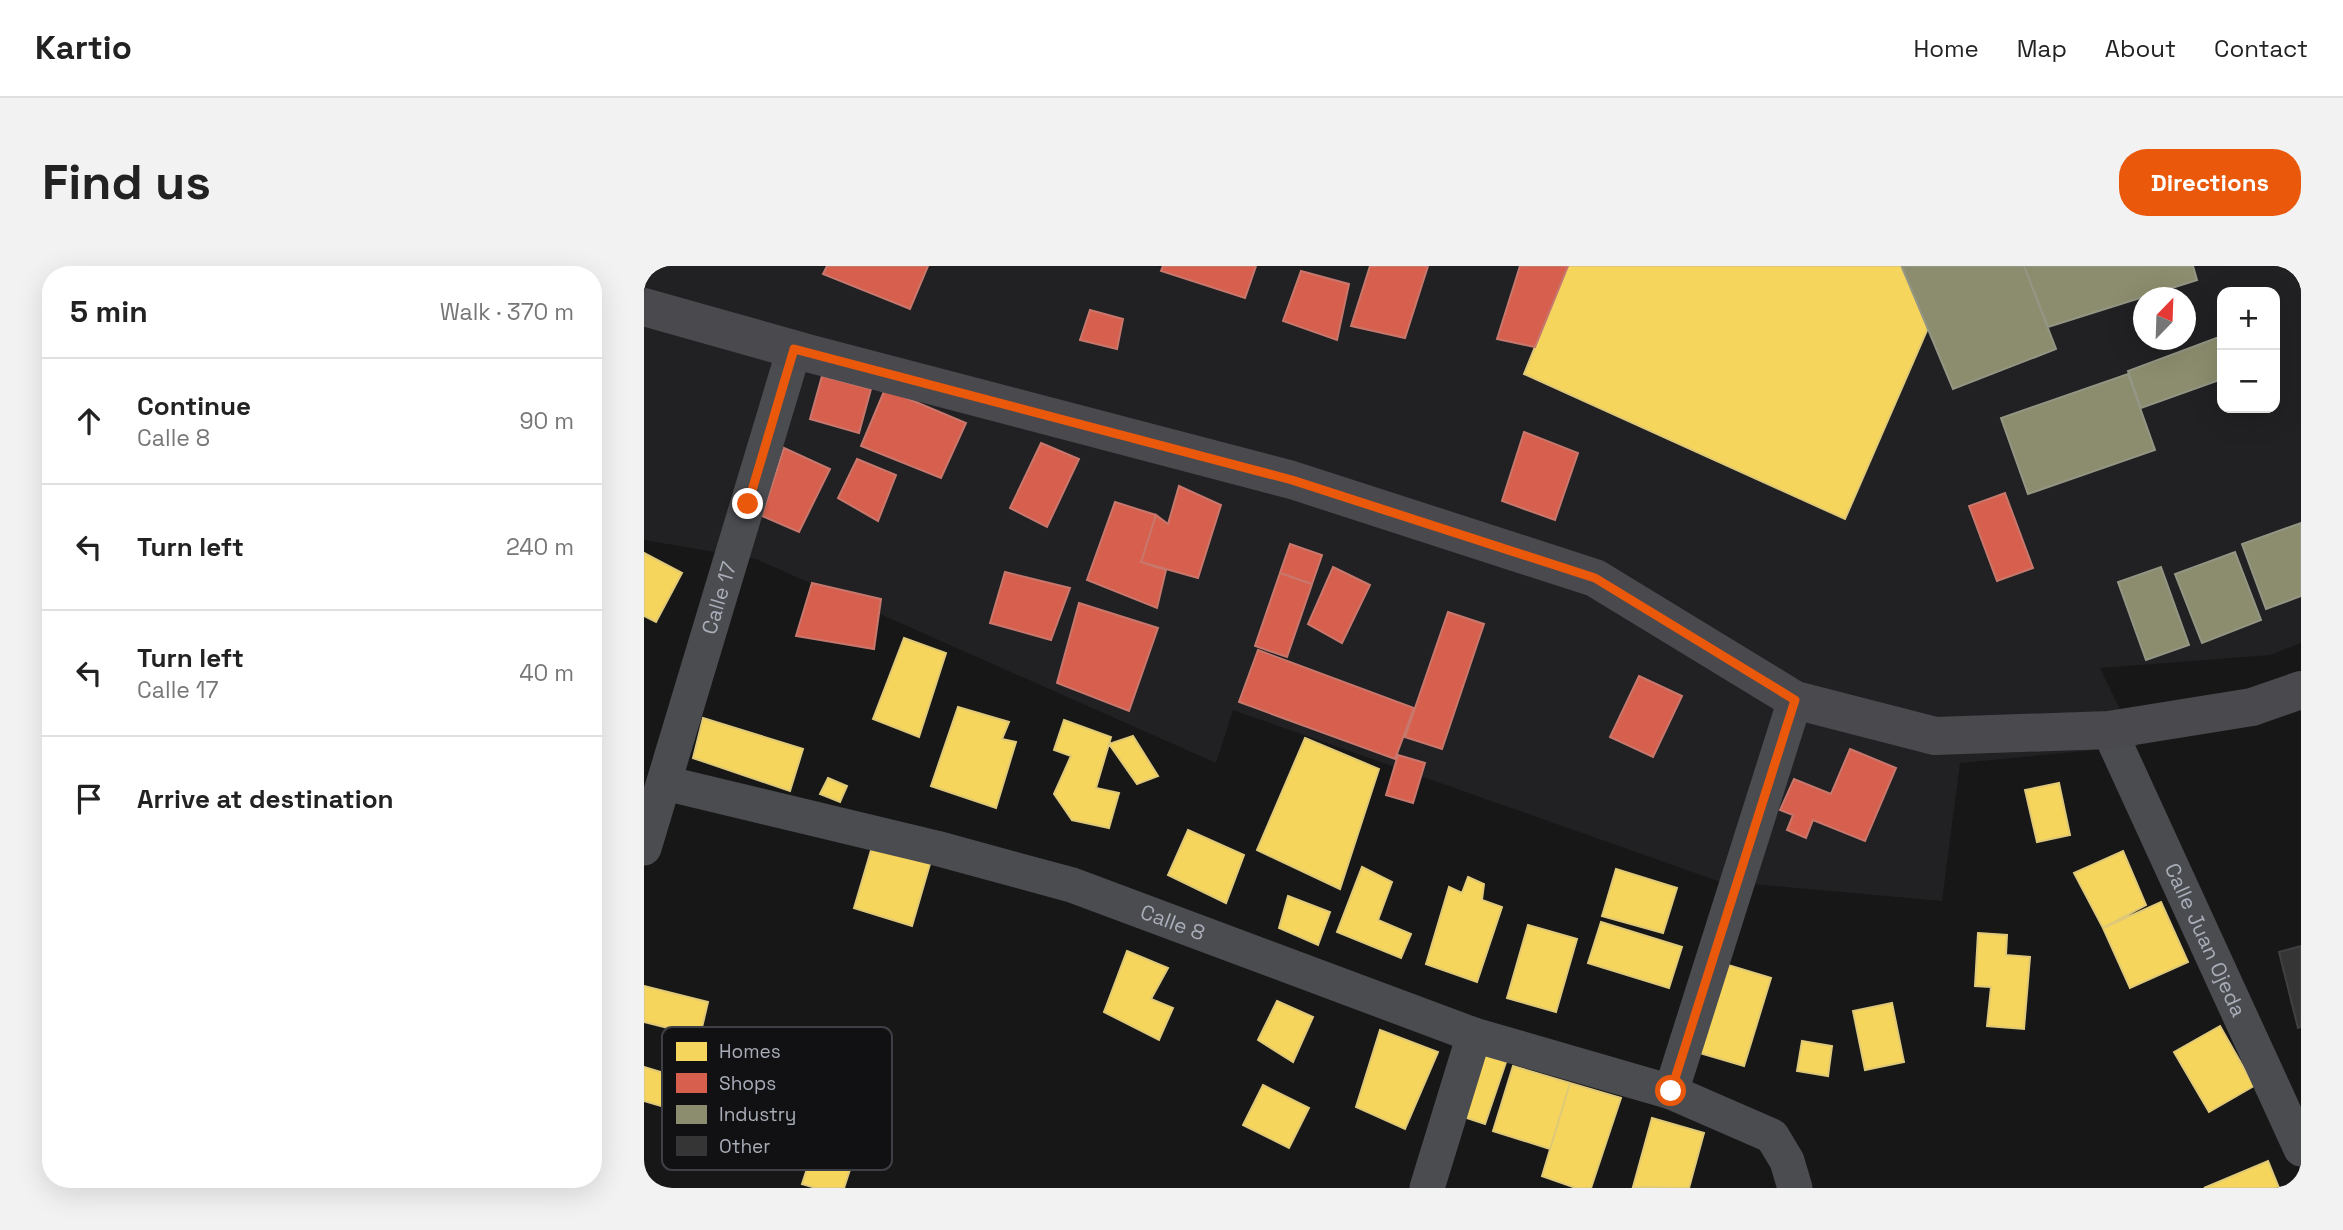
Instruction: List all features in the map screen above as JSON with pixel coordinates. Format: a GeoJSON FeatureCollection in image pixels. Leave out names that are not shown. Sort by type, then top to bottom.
{"type":"FeatureCollection","features":[{"type":"Feature","properties":{"kind":"street"},"geometry":{"type":"LineString","coordinates":[[644,307],[1292,480],[1595,578],[1795,700],[1935,736],[2109,730],[2252,707],[2301,690]]}},
{"type":"Feature","properties":{"kind":"street","name":"Calle 17"},"geometry":{"type":"LineString","coordinates":[[644,848],[794,349]]}},
{"type":"Feature","properties":{"kind":"street"},"geometry":{"type":"LineString","coordinates":[[1671,1091],[1795,700]]}},
{"type":"Feature","properties":{"kind":"street","name":"Calle Juan Ojeda"},"geometry":{"type":"LineString","coordinates":[[2109,730],[2301,1149]]}},
{"type":"Feature","properties":{"kind":"street","name":"Calle 8"},"geometry":{"type":"LineString","coordinates":[[664,783],[936,848],[1072,886],[1474,1035],[1671,1091],[1772,1136],[1787,1161],[1795,1188]]}},
{"type":"Feature","properties":{"kind":"street"},"geometry":{"type":"LineString","coordinates":[[1427,1188],[1474,1035]]}},
{"type":"Feature","properties":{"kind":"shaded area"},"geometry":{"type":"Polygon","coordinates":[[[644,266],[2301,266],[2301,643],[2270,655],[2100,668],[2138,746],[1960,763],[1942,901],[1718,881],[1233,710],[1216,763],[756,559],[644,540],[644,266]]]}},
{"type":"Feature","properties":{"kind":"building: Homes"},"geometry":{"type":"Polygon","coordinates":[[[1568,266],[1901,266],[1928,328],[1845,519],[1524,374],[1568,266]]]}},
{"type":"Feature","properties":{"kind":"building: Homes"},"geometry":{"type":"Polygon","coordinates":[[[644,553],[682,573],[656,622],[644,616],[644,553]]]}},
{"type":"Feature","properties":{"kind":"building: Homes"},"geometry":{"type":"Polygon","coordinates":[[[904,638],[946,653],[919,737],[873,719],[904,638]]]}},
{"type":"Feature","properties":{"kind":"building: Homes"},"geometry":{"type":"Polygon","coordinates":[[[958,707],[1009,722],[1002,739],[1016,742],[996,808],[931,786],[958,707]]]}},
{"type":"Feature","properties":{"kind":"building: Homes"},"geometry":{"type":"Polygon","coordinates":[[[703,718],[803,749],[790,791],[693,758],[703,718]]]}},
{"type":"Feature","properties":{"kind":"building: Homes"},"geometry":{"type":"Polygon","coordinates":[[[1064,720],[1111,737],[1096,788],[1119,793],[1109,828],[1072,820],[1054,794],[1071,756],[1054,750],[1064,720]]]}},
{"type":"Feature","properties":{"kind":"building: Homes"},"geometry":{"type":"Polygon","coordinates":[[[1133,736],[1158,776],[1137,784],[1109,744],[1133,736]]]}},
{"type":"Feature","properties":{"kind":"building: Homes"},"geometry":{"type":"Polygon","coordinates":[[[1305,738],[1379,769],[1340,889],[1257,850],[1305,738]]]}},
{"type":"Feature","properties":{"kind":"building: Homes"},"geometry":{"type":"Polygon","coordinates":[[[828,778],[847,786],[840,802],[820,794],[828,778]]]}},
{"type":"Feature","properties":{"kind":"building: Homes"},"geometry":{"type":"Polygon","coordinates":[[[2059,783],[2070,835],[2037,842],[2025,790],[2059,783]]]}},
{"type":"Feature","properties":{"kind":"building: Homes"},"geometry":{"type":"Polygon","coordinates":[[[1188,830],[1244,855],[1226,903],[1168,875],[1188,830]]]}},
{"type":"Feature","properties":{"kind":"building: Homes"},"geometry":{"type":"Polygon","coordinates":[[[872,847],[930,864],[912,926],[854,908],[872,847]]]}},
{"type":"Feature","properties":{"kind":"building: Homes"},"geometry":{"type":"Polygon","coordinates":[[[2123,851],[2146,905],[2103,928],[2074,873],[2123,851]]]}},
{"type":"Feature","properties":{"kind":"building: Homes"},"geometry":{"type":"Polygon","coordinates":[[[1362,867],[1392,882],[1378,920],[1411,934],[1401,958],[1337,932],[1362,867]]]}},
{"type":"Feature","properties":{"kind":"building: Homes"},"geometry":{"type":"Polygon","coordinates":[[[1616,869],[1677,888],[1663,933],[1602,916],[1616,869]]]}},
{"type":"Feature","properties":{"kind":"building: Homes"},"geometry":{"type":"Polygon","coordinates":[[[1468,877],[1484,884],[1482,900],[1502,907],[1477,982],[1426,964],[1449,887],[1462,893],[1468,877]]]}},
{"type":"Feature","properties":{"kind":"building: Homes"},"geometry":{"type":"Polygon","coordinates":[[[1288,896],[1330,912],[1318,945],[1279,928],[1288,896]]]}},
{"type":"Feature","properties":{"kind":"building: Homes"},"geometry":{"type":"Polygon","coordinates":[[[2161,902],[2188,962],[2130,988],[2103,928],[2161,902]]]}},
{"type":"Feature","properties":{"kind":"building: Homes"},"geometry":{"type":"Polygon","coordinates":[[[1601,922],[1682,947],[1669,988],[1588,963],[1601,922]]]}},
{"type":"Feature","properties":{"kind":"building: Homes"},"geometry":{"type":"Polygon","coordinates":[[[1528,925],[1577,939],[1556,1012],[1507,998],[1528,925]]]}},
{"type":"Feature","properties":{"kind":"building: Homes"},"geometry":{"type":"Polygon","coordinates":[[[1978,933],[2007,935],[2006,955],[2030,957],[2024,1029],[1987,1026],[1991,987],[1975,986],[1978,933]]]}},
{"type":"Feature","properties":{"kind":"building: Homes"},"geometry":{"type":"Polygon","coordinates":[[[1127,951],[1168,968],[1151,999],[1173,1008],[1159,1040],[1104,1012],[1127,951]]]}},
{"type":"Feature","properties":{"kind":"building: Homes"},"geometry":{"type":"Polygon","coordinates":[[[1728,965],[1771,978],[1744,1066],[1700,1053],[1728,965]]]}},
{"type":"Feature","properties":{"kind":"building: Homes"},"geometry":{"type":"Polygon","coordinates":[[[644,986],[708,1002],[702,1027],[664,1027],[644,1022],[644,986]]]}},
{"type":"Feature","properties":{"kind":"building: Homes"},"geometry":{"type":"Polygon","coordinates":[[[1277,1001],[1313,1017],[1293,1062],[1258,1040],[1277,1001]]]}},
{"type":"Feature","properties":{"kind":"building: Homes"},"geometry":{"type":"Polygon","coordinates":[[[1892,1003],[1904,1062],[1865,1070],[1853,1011],[1892,1003]]]}},
{"type":"Feature","properties":{"kind":"building: Homes"},"geometry":{"type":"Polygon","coordinates":[[[2220,1026],[2254,1086],[2209,1112],[2174,1052],[2220,1026]]]}},
{"type":"Feature","properties":{"kind":"building: Homes"},"geometry":{"type":"Polygon","coordinates":[[[1380,1030],[1438,1052],[1405,1129],[1356,1107],[1380,1030]]]}},
{"type":"Feature","properties":{"kind":"building: Homes"},"geometry":{"type":"Polygon","coordinates":[[[1802,1041],[1832,1046],[1828,1076],[1797,1071],[1802,1041]]]}},
{"type":"Feature","properties":{"kind":"building: Homes"},"geometry":{"type":"Polygon","coordinates":[[[1480,1053],[1506,1062],[1485,1124],[1458,1115],[1480,1053]]]}},
{"type":"Feature","properties":{"kind":"building: Homes"},"geometry":{"type":"Polygon","coordinates":[[[1513,1066],[1570,1083],[1550,1149],[1493,1131],[1513,1066]]]}},
{"type":"Feature","properties":{"kind":"building: Homes"},"geometry":{"type":"Polygon","coordinates":[[[644,1067],[662,1072],[662,1106],[644,1101],[644,1067]]]}},
{"type":"Feature","properties":{"kind":"building: Homes"},"geometry":{"type":"Polygon","coordinates":[[[1570,1083],[1621,1098],[1591,1188],[1576,1188],[1542,1176],[1570,1083]]]}},
{"type":"Feature","properties":{"kind":"building: Homes"},"geometry":{"type":"Polygon","coordinates":[[[1263,1085],[1309,1108],[1289,1148],[1243,1125],[1263,1085]]]}},
{"type":"Feature","properties":{"kind":"building: Homes"},"geometry":{"type":"Polygon","coordinates":[[[1652,1118],[1704,1133],[1689,1188],[1633,1187],[1652,1118]]]}},
{"type":"Feature","properties":{"kind":"building: Homes"},"geometry":{"type":"Polygon","coordinates":[[[2268,1161],[2279,1188],[2204,1188],[2268,1161]]]}},
{"type":"Feature","properties":{"kind":"building: Homes"},"geometry":{"type":"Polygon","coordinates":[[[807,1170],[850,1170],[844,1188],[816,1188],[802,1184],[807,1170]]]}},
{"type":"Feature","properties":{"kind":"building: Shops"},"geometry":{"type":"Polygon","coordinates":[[[827,266],[928,266],[910,309],[823,274],[827,266]]]}},
{"type":"Feature","properties":{"kind":"building: Shops"},"geometry":{"type":"Polygon","coordinates":[[[1163,266],[1256,266],[1245,298],[1161,271],[1163,266]]]}},
{"type":"Feature","properties":{"kind":"building: Shops"},"geometry":{"type":"Polygon","coordinates":[[[1370,266],[1428,266],[1405,338],[1351,326],[1370,266]]]}},
{"type":"Feature","properties":{"kind":"building: Shops"},"geometry":{"type":"Polygon","coordinates":[[[1520,266],[1568,266],[1535,347],[1497,339],[1520,266]]]}},
{"type":"Feature","properties":{"kind":"building: Shops"},"geometry":{"type":"Polygon","coordinates":[[[1301,271],[1349,284],[1337,340],[1283,321],[1301,271]]]}},
{"type":"Feature","properties":{"kind":"building: Shops"},"geometry":{"type":"Polygon","coordinates":[[[1090,310],[1123,319],[1117,349],[1080,340],[1090,310]]]}},
{"type":"Feature","properties":{"kind":"building: Shops"},"geometry":{"type":"Polygon","coordinates":[[[822,376],[871,389],[859,433],[810,419],[822,376]]]}},
{"type":"Feature","properties":{"kind":"building: Shops"},"geometry":{"type":"Polygon","coordinates":[[[885,389],[966,423],[941,478],[861,446],[885,389]]]}},
{"type":"Feature","properties":{"kind":"building: Shops"},"geometry":{"type":"Polygon","coordinates":[[[1524,432],[1578,453],[1555,520],[1502,501],[1524,432]]]}},
{"type":"Feature","properties":{"kind":"building: Shops"},"geometry":{"type":"Polygon","coordinates":[[[1041,443],[1079,459],[1047,527],[1010,508],[1041,443]]]}},
{"type":"Feature","properties":{"kind":"building: Shops"},"geometry":{"type":"Polygon","coordinates":[[[784,448],[830,469],[799,532],[762,516],[784,448]]]}},
{"type":"Feature","properties":{"kind":"building: Shops"},"geometry":{"type":"Polygon","coordinates":[[[857,459],[896,475],[878,521],[838,498],[857,459]]]}},
{"type":"Feature","properties":{"kind":"building: Shops"},"geometry":{"type":"Polygon","coordinates":[[[1179,486],[1221,505],[1198,578],[1141,562],[1156,515],[1168,524],[1179,486]]]}},
{"type":"Feature","properties":{"kind":"building: Shops"},"geometry":{"type":"Polygon","coordinates":[[[2005,493],[2033,568],[1997,581],[1969,506],[2005,493]]]}},
{"type":"Feature","properties":{"kind":"building: Shops"},"geometry":{"type":"Polygon","coordinates":[[[1115,502],[1156,515],[1141,562],[1166,570],[1157,608],[1087,580],[1115,502]]]}},
{"type":"Feature","properties":{"kind":"building: Shops"},"geometry":{"type":"Polygon","coordinates":[[[1290,544],[1322,555],[1312,584],[1280,573],[1290,544]]]}},
{"type":"Feature","properties":{"kind":"building: Shops"},"geometry":{"type":"Polygon","coordinates":[[[1333,567],[1370,585],[1342,643],[1308,624],[1333,567]]]}},
{"type":"Feature","properties":{"kind":"building: Shops"},"geometry":{"type":"Polygon","coordinates":[[[1005,572],[1070,588],[1051,640],[990,623],[1005,572]]]}},
{"type":"Feature","properties":{"kind":"building: Shops"},"geometry":{"type":"Polygon","coordinates":[[[1280,573],[1312,584],[1287,657],[1255,646],[1280,573]]]}},
{"type":"Feature","properties":{"kind":"building: Shops"},"geometry":{"type":"Polygon","coordinates":[[[812,583],[881,599],[874,649],[796,636],[812,583]]]}},
{"type":"Feature","properties":{"kind":"building: Shops"},"geometry":{"type":"Polygon","coordinates":[[[1079,603],[1158,628],[1129,711],[1057,683],[1079,603]]]}},
{"type":"Feature","properties":{"kind":"building: Shops"},"geometry":{"type":"Polygon","coordinates":[[[1448,612],[1484,624],[1442,749],[1405,737],[1448,612]]]}},
{"type":"Feature","properties":{"kind":"building: Shops"},"geometry":{"type":"Polygon","coordinates":[[[1258,650],[1414,708],[1395,759],[1239,702],[1258,650]]]}},
{"type":"Feature","properties":{"kind":"building: Shops"},"geometry":{"type":"Polygon","coordinates":[[[1639,676],[1682,696],[1653,757],[1610,737],[1639,676]]]}},
{"type":"Feature","properties":{"kind":"building: Shops"},"geometry":{"type":"Polygon","coordinates":[[[1850,749],[1896,768],[1865,841],[1813,820],[1806,838],[1787,830],[1793,815],[1780,810],[1794,779],[1831,794],[1850,749]]]}},
{"type":"Feature","properties":{"kind":"building: Shops"},"geometry":{"type":"Polygon","coordinates":[[[1398,755],[1425,763],[1413,803],[1386,795],[1398,755]]]}},
{"type":"Feature","properties":{"kind":"building: Industry"},"geometry":{"type":"Polygon","coordinates":[[[2024,266],[2056,349],[1953,389],[1902,267],[2024,266]]]}},
{"type":"Feature","properties":{"kind":"building: Industry"},"geometry":{"type":"Polygon","coordinates":[[[2024,266],[2193,266],[2197,280],[2175,287],[2133,287],[2133,300],[2048,327],[2024,266]]]}},
{"type":"Feature","properties":{"kind":"building: Industry"},"geometry":{"type":"Polygon","coordinates":[[[2217,338],[2217,381],[2141,408],[2128,371],[2184,350],[2196,350],[2196,346],[2217,338]]]}},
{"type":"Feature","properties":{"kind":"building: Industry"},"geometry":{"type":"Polygon","coordinates":[[[2128,374],[2155,450],[2028,494],[2001,418],[2128,374]]]}},
{"type":"Feature","properties":{"kind":"building: Industry"},"geometry":{"type":"Polygon","coordinates":[[[2301,523],[2301,596],[2266,609],[2242,544],[2301,523]]]}},
{"type":"Feature","properties":{"kind":"building: Industry"},"geometry":{"type":"Polygon","coordinates":[[[2235,552],[2261,620],[2202,643],[2175,574],[2235,552]]]}},
{"type":"Feature","properties":{"kind":"building: Industry"},"geometry":{"type":"Polygon","coordinates":[[[2161,567],[2189,645],[2146,660],[2118,582],[2161,567]]]}},
{"type":"Feature","properties":{"kind":"building: Other"},"geometry":{"type":"Polygon","coordinates":[[[2301,946],[2301,1027],[2298,1028],[2279,952],[2301,946]]]}},
{"type":"Feature","properties":{"kind":"route"},"geometry":{"type":"LineString","coordinates":[[748,504],[794,349],[1292,480],[1595,578],[1795,700],[1671,1091]]}}]}
